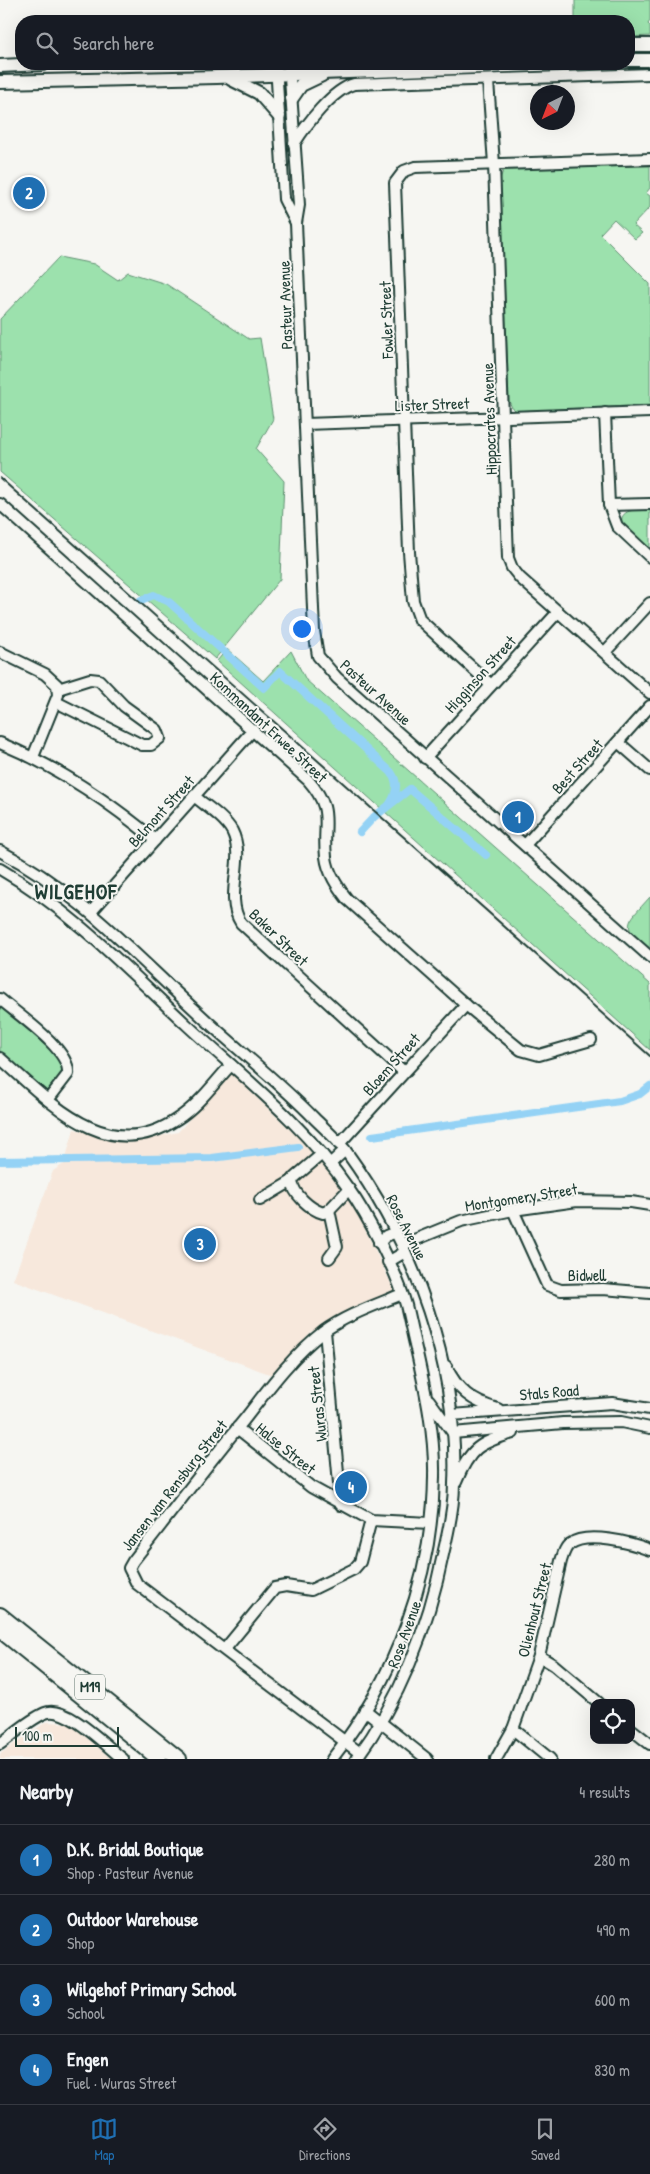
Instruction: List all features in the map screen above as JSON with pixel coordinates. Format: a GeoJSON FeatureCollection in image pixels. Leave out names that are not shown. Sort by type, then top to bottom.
{"type":"FeatureCollection","features":[{"type":"Feature","properties":{"kind":"highway","name":"M19"},"geometry":{"type":"LineString","coordinates":[[0,1615],[129,1726],[159,1759]]}},
{"type":"Feature","properties":{"kind":"highway","name":"M19"},"geometry":{"type":"LineString","coordinates":[[0,1630],[129,1726],[179,1759]]}},
{"type":"Feature","properties":{"kind":"main road"},"geometry":{"type":"LineString","coordinates":[[635,45],[650,45]]}},
{"type":"Feature","properties":{"kind":"main road"},"geometry":{"type":"LineString","coordinates":[[635,60],[650,60]]}},
{"type":"Feature","properties":{"kind":"main road"},"geometry":{"type":"LineString","coordinates":[[0,66],[15,65]]}},
{"type":"Feature","properties":{"kind":"main road"},"geometry":{"type":"LineString","coordinates":[[0,82],[217,77],[275,70]]}},
{"type":"Feature","properties":{"kind":"main road"},"geometry":{"type":"LineString","coordinates":[[298,70],[329,72],[388,70]]}},
{"type":"Feature","properties":{"kind":"main road"},"geometry":{"type":"LineString","coordinates":[[292,98],[301,85],[329,72]]}},
{"type":"Feature","properties":{"kind":"main road"},"geometry":{"type":"LineString","coordinates":[[217,77],[233,79],[253,88],[279,116]]}},
{"type":"Feature","properties":{"kind":"street","name":"Pasteur Avenue"},"geometry":{"type":"LineString","coordinates":[[283,70],[292,98],[299,206],[296,224],[314,631],[318,656],[329,671],[650,957]]}},
{"type":"Feature","properties":{"kind":"street","name":"Pasteur Avenue"},"geometry":{"type":"LineString","coordinates":[[283,70],[279,116],[284,199],[296,224]]}},
{"type":"Feature","properties":{"kind":"street"},"geometry":{"type":"LineString","coordinates":[[294,144],[314,116],[338,92],[354,84],[488,81],[650,74]]}},
{"type":"Feature","properties":{"kind":"street","name":"Hippocrates Avenue"},"geometry":{"type":"LineString","coordinates":[[488,81],[494,164],[508,558],[520,578],[650,693]]}},
{"type":"Feature","properties":{"kind":"street"},"geometry":{"type":"LineString","coordinates":[[279,116],[314,116]]}},
{"type":"Feature","properties":{"kind":"street","name":"Fowler Street"},"geometry":{"type":"LineString","coordinates":[[491,685],[425,625],[415,609],[411,584],[395,183],[399,175],[411,167],[650,158]]}},
{"type":"Feature","properties":{"kind":"street","name":"Lister Street"},"geometry":{"type":"LineString","coordinates":[[305,424],[650,412]]}},
{"type":"Feature","properties":{"kind":"street"},"geometry":{"type":"LineString","coordinates":[[605,413],[609,505],[617,526],[650,557]]}},
{"type":"Feature","properties":{"kind":"street"},"geometry":{"type":"LineString","coordinates":[[609,505],[650,504]]}},
{"type":"Feature","properties":{"kind":"street","name":"Kommandant Erwee Street"},"geometry":{"type":"LineString","coordinates":[[1,507],[308,780],[322,797],[327,825],[326,857],[333,879],[347,899],[466,1005],[513,1044],[528,1053],[539,1055],[549,1053],[591,1040]]}},
{"type":"Feature","properties":{"kind":"street"},"geometry":{"type":"LineString","coordinates":[[605,652],[650,603]]}},
{"type":"Feature","properties":{"kind":"street","name":"Higginson Street"},"geometry":{"type":"LineString","coordinates":[[426,758],[558,612]]}},
{"type":"Feature","properties":{"kind":"street"},"geometry":{"type":"LineString","coordinates":[[0,652],[45,674],[54,681],[58,689],[56,702],[33,757]]}},
{"type":"Feature","properties":{"kind":"street"},"geometry":{"type":"LineString","coordinates":[[56,702],[142,744],[152,745],[160,738],[157,730],[124,706],[99,680],[90,679],[58,689]]}},
{"type":"Feature","properties":{"kind":"street","name":"Best Street"},"geometry":{"type":"LineString","coordinates":[[525,845],[650,706]]}},
{"type":"Feature","properties":{"kind":"street","name":"Belmont Street"},"geometry":{"type":"LineString","coordinates":[[87,932],[95,915],[155,840],[253,730]]}},
{"type":"Feature","properties":{"kind":"street"},"geometry":{"type":"LineString","coordinates":[[618,742],[650,770]]}},
{"type":"Feature","properties":{"kind":"street"},"geometry":{"type":"LineString","coordinates":[[0,743],[33,757],[105,800],[155,840]]}},
{"type":"Feature","properties":{"kind":"street","name":"Baker Street"},"geometry":{"type":"LineString","coordinates":[[194,796],[228,825],[235,838],[237,848],[233,904],[236,916],[241,923],[404,1072]]}},
{"type":"Feature","properties":{"kind":"street","name":"Rose Avenue"},"geometry":{"type":"LineString","coordinates":[[0,851],[41,874],[95,915],[233,1045],[295,1099],[339,1143],[396,1232],[414,1273],[440,1352],[448,1419],[452,1433],[454,1484],[447,1536],[435,1594],[404,1680],[358,1756]]}},
{"type":"Feature","properties":{"kind":"street","name":"Rose Avenue"},"geometry":{"type":"LineString","coordinates":[[0,869],[30,887],[87,932],[241,1074],[320,1151],[349,1190],[379,1243],[404,1299],[427,1398],[434,1476],[430,1523],[420,1577],[396,1651],[365,1710],[346,1742],[332,1759]]}},
{"type":"Feature","properties":{"kind":"street"},"geometry":{"type":"LineString","coordinates":[[67,916],[79,902]]}},
{"type":"Feature","properties":{"kind":"street"},"geometry":{"type":"LineString","coordinates":[[0,999],[52,1044],[66,1059],[68,1074],[48,1100]]}},
{"type":"Feature","properties":{"kind":"street","name":"Bloem Street"},"geometry":{"type":"LineString","coordinates":[[339,1143],[466,1005]]}},
{"type":"Feature","properties":{"kind":"street"},"geometry":{"type":"LineString","coordinates":[[222,1057],[233,1045]]}},
{"type":"Feature","properties":{"kind":"street"},"geometry":{"type":"LineString","coordinates":[[0,1058],[68,1116],[94,1131],[119,1135],[146,1134],[176,1120],[187,1112],[231,1065]]}},
{"type":"Feature","properties":{"kind":"street"},"geometry":{"type":"LineString","coordinates":[[241,1074],[252,1061]]}},
{"type":"Feature","properties":{"kind":"street"},"geometry":{"type":"LineString","coordinates":[[260,1200],[292,1181],[320,1151],[339,1143]]}},
{"type":"Feature","properties":{"kind":"street"},"geometry":{"type":"LineString","coordinates":[[330,1164],[339,1143]]}},
{"type":"Feature","properties":{"kind":"street"},"geometry":{"type":"LineString","coordinates":[[292,1181],[293,1190],[312,1207],[323,1213],[329,1210],[349,1190]]}},
{"type":"Feature","properties":{"kind":"street","name":"Montgomery Street"},"geometry":{"type":"LineString","coordinates":[[388,1262],[404,1248],[461,1221],[513,1210],[577,1201],[631,1202],[650,1205]]}},
{"type":"Feature","properties":{"kind":"street"},"geometry":{"type":"LineString","coordinates":[[329,1210],[337,1247],[329,1258]]}},
{"type":"Feature","properties":{"kind":"street","name":"Bidwell"},"geometry":{"type":"LineString","coordinates":[[513,1210],[548,1286],[561,1290],[603,1289],[650,1293]]}},
{"type":"Feature","properties":{"kind":"street"},"geometry":{"type":"LineString","coordinates":[[379,1243],[396,1232]]}},
{"type":"Feature","properties":{"kind":"street"},"geometry":{"type":"LineString","coordinates":[[396,1282],[414,1273]]}},
{"type":"Feature","properties":{"kind":"street","name":"Jansen van Rensburg Street"},"geometry":{"type":"LineString","coordinates":[[358,1756],[346,1742],[137,1584],[129,1568],[283,1370],[325,1331],[366,1310],[422,1295]]}},
{"type":"Feature","properties":{"kind":"street","name":"Wuras Street"},"geometry":{"type":"LineString","coordinates":[[325,1331],[341,1505]]}},
{"type":"Feature","properties":{"kind":"street"},"geometry":{"type":"LineString","coordinates":[[440,1352],[453,1380],[464,1394],[486,1406],[505,1411]]}},
{"type":"Feature","properties":{"kind":"street"},"geometry":{"type":"LineString","coordinates":[[427,1398],[448,1419],[433,1451]]}},
{"type":"Feature","properties":{"kind":"street","name":"Stals Road"},"geometry":{"type":"LineString","coordinates":[[448,1419],[505,1411],[612,1403],[650,1409]]}},
{"type":"Feature","properties":{"kind":"street","name":"Stals Road"},"geometry":{"type":"LineString","coordinates":[[452,1433],[528,1428],[563,1423],[621,1422],[650,1428]]}},
{"type":"Feature","properties":{"kind":"street","name":"Halse Street"},"geometry":{"type":"LineString","coordinates":[[237,1428],[311,1487],[371,1520],[430,1523]]}},
{"type":"Feature","properties":{"kind":"street"},"geometry":{"type":"LineString","coordinates":[[454,1484],[466,1459],[479,1444],[528,1428]]}},
{"type":"Feature","properties":{"kind":"street"},"geometry":{"type":"LineString","coordinates":[[225,1649],[275,1588],[286,1586],[311,1590],[354,1569],[360,1562],[371,1520]]}},
{"type":"Feature","properties":{"kind":"street","name":"Olienhout Street"},"geometry":{"type":"LineString","coordinates":[[496,1759],[513,1729],[539,1656],[561,1561],[570,1544],[577,1540],[601,1539],[620,1541],[650,1550]]}},
{"type":"Feature","properties":{"kind":"street"},"geometry":{"type":"LineString","coordinates":[[539,1656],[594,1699]]}},
{"type":"Feature","properties":{"kind":"street"},"geometry":{"type":"LineString","coordinates":[[365,1710],[427,1759]]}},
{"type":"Feature","properties":{"kind":"street"},"geometry":{"type":"LineString","coordinates":[[0,1744],[45,1713],[59,1712],[69,1716],[123,1759]]}},
{"type":"Feature","properties":{"kind":"street"},"geometry":{"type":"LineString","coordinates":[[513,1729],[550,1759]]}},
{"type":"Feature","properties":{"kind":"street"},"geometry":{"type":"LineString","coordinates":[[635,1732],[650,1744]]}},
{"type":"Feature","properties":{"kind":"shaded area"},"geometry":{"type":"Polygon","coordinates":[[[231,1073],[300,1139],[335,1179],[355,1208],[394,1290],[311,1332],[272,1375],[13,1280],[53,1171],[64,1164],[74,1129],[129,1143],[178,1132],[231,1073]]]}},
{"type":"Feature","properties":{"kind":"shaded area"},"geometry":{"type":"Polygon","coordinates":[[[46,1722],[69,1723],[112,1759],[0,1759],[0,1754],[46,1722]]]}},
{"type":"Feature","properties":{"kind":"green space"},"geometry":{"type":"Polygon","coordinates":[[[575,0],[650,0],[650,21],[648,24],[650,26],[650,36],[635,37],[635,15],[575,15],[575,0]]]}},
{"type":"Feature","properties":{"kind":"green space"},"geometry":{"type":"Polygon","coordinates":[[[650,166],[650,188],[646,193],[650,196],[650,207],[633,225],[642,233],[635,239],[614,219],[600,234],[650,284],[650,405],[517,411],[512,408],[509,401],[500,179],[503,171],[509,168],[650,166]]]}},
{"type":"Feature","properties":{"kind":"green space"},"geometry":{"type":"Polygon","coordinates":[[[59,257],[94,264],[118,280],[128,272],[166,284],[249,339],[260,338],[273,419],[256,449],[284,481],[280,579],[215,659],[0,472],[0,319],[59,257]]]}},
{"type":"Feature","properties":{"kind":"green space"},"geometry":{"type":"Polygon","coordinates":[[[650,509],[650,552],[622,526],[622,520],[623,516],[630,511],[650,509]]]}},
{"type":"Feature","properties":{"kind":"green space"},"geometry":{"type":"Polygon","coordinates":[[[227,649],[263,681],[291,651],[306,680],[650,984],[650,1050],[217,661],[227,649]]]}},
{"type":"Feature","properties":{"kind":"green space"},"geometry":{"type":"Polygon","coordinates":[[[650,897],[650,951],[634,936],[629,925],[635,914],[650,897]]]}},
{"type":"Feature","properties":{"kind":"green space"},"geometry":{"type":"Polygon","coordinates":[[[0,1004],[62,1061],[64,1074],[45,1092],[0,1054],[0,1004]]]}},
{"type":"Feature","properties":{"kind":"waterway"},"geometry":{"type":"LineString","coordinates":[[141,600],[154,595],[169,602],[264,688],[280,671],[391,772],[394,776],[396,788],[394,797],[389,805]]}},
{"type":"Feature","properties":{"kind":"waterway"},"geometry":{"type":"LineString","coordinates":[[360,832],[374,817],[410,789],[486,855]]}},
{"type":"Feature","properties":{"kind":"waterway"},"geometry":{"type":"LineString","coordinates":[[372,1136],[620,1101],[640,1094],[650,1086]]}},
{"type":"Feature","properties":{"kind":"waterway"},"geometry":{"type":"LineString","coordinates":[[0,1161],[212,1158],[298,1147]]}},
{"type":"Feature","properties":{"kind":"railway"},"geometry":{"type":"LineString","coordinates":[[0,478],[650,1056]]}},
{"type":"Feature","properties":{"kind":"place","name":"Outdoor Warehouse"},"geometry":{"type":"Point","coordinates":[29,193]}},
{"type":"Feature","properties":{"kind":"place","name":"D.K. Bridal Boutique"},"geometry":{"type":"Point","coordinates":[518,817]}},
{"type":"Feature","properties":{"kind":"place","name":"Wilgehof Primary School"},"geometry":{"type":"Point","coordinates":[200,1244]}},
{"type":"Feature","properties":{"kind":"place","name":"Engen"},"geometry":{"type":"Point","coordinates":[351,1487]}},
{"type":"Feature","properties":{"kind":"district","name":"WILGEHOF"},"geometry":{"type":"Point","coordinates":[76,892]}}]}
